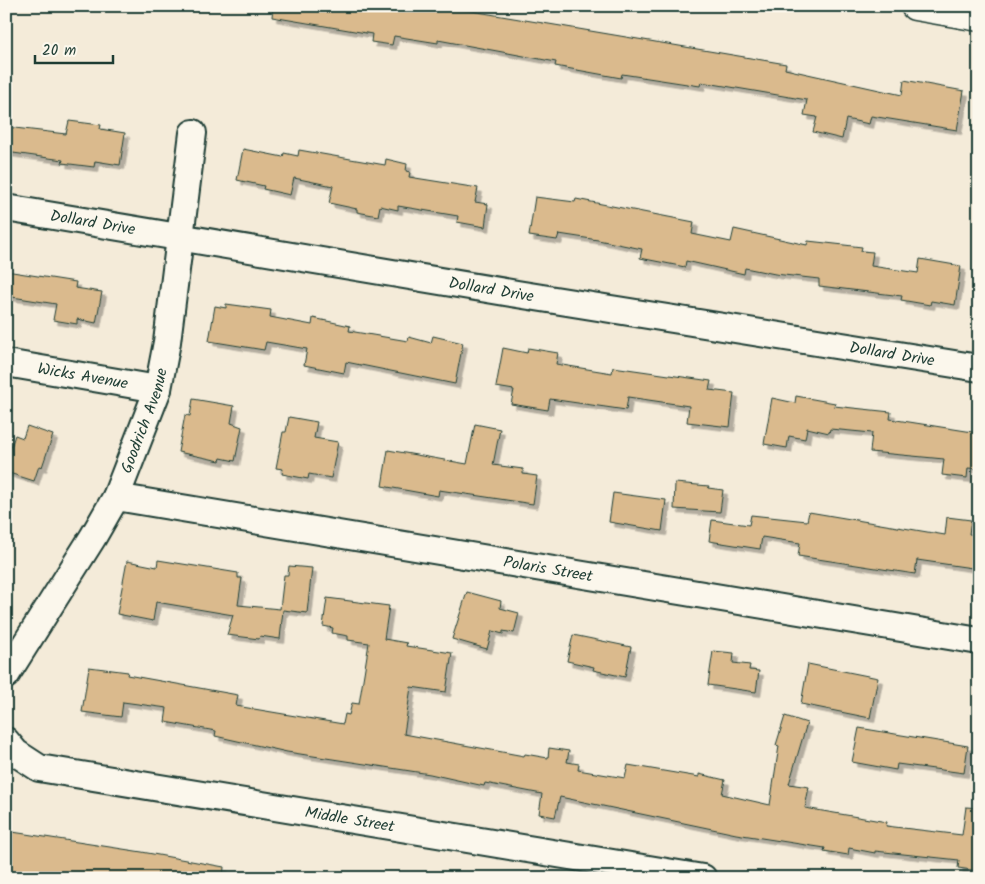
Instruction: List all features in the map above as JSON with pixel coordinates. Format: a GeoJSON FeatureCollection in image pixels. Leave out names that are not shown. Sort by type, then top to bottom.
{"type":"FeatureCollection","features":[{"type":"Feature","properties":{"kind":"street"},"geometry":{"type":"LineString","coordinates":[[915,6],[979,17]]}},
{"type":"Feature","properties":{"kind":"street","name":"Goodrich Avenue"},"geometry":{"type":"LineString","coordinates":[[6,675],[116,497],[158,388],[167,342],[182,236],[193,133]]}},
{"type":"Feature","properties":{"kind":"street","name":"Dollard Drive"},"geometry":{"type":"LineString","coordinates":[[6,208],[182,236],[517,294],[979,368]]}},
{"type":"Feature","properties":{"kind":"street","name":"Wicks Avenue"},"geometry":{"type":"LineString","coordinates":[[6,363],[158,388]]}},
{"type":"Feature","properties":{"kind":"street","name":"Polaris Street"},"geometry":{"type":"LineString","coordinates":[[116,497],[979,641]]}},
{"type":"Feature","properties":{"kind":"street","name":"Middle Street"},"geometry":{"type":"LineString","coordinates":[[6,741],[16,753],[40,768],[703,878]]}},
{"type":"Feature","properties":{"kind":"building"},"geometry":{"type":"Polygon","coordinates":[[[273,6],[442,6],[786,64],[785,69],[902,95],[904,80],[964,91],[957,130],[871,116],[869,124],[846,119],[842,139],[813,132],[817,117],[804,115],[807,100],[701,82],[700,86],[622,74],[621,78],[555,66],[556,62],[438,40],[438,43],[394,36],[392,45],[371,42],[372,34],[272,17],[273,6]]]}},
{"type":"Feature","properties":{"kind":"building"},"geometry":{"type":"Polygon","coordinates":[[[69,121],[101,125],[100,129],[125,133],[120,165],[95,161],[94,167],[62,163],[63,160],[6,152],[6,127],[66,134],[69,121]]]}},
{"type":"Feature","properties":{"kind":"building"},"geometry":{"type":"Polygon","coordinates":[[[243,149],[283,157],[284,153],[298,156],[299,150],[385,165],[386,159],[407,164],[406,171],[410,172],[409,177],[478,188],[475,202],[488,204],[485,227],[457,222],[458,216],[398,206],[398,210],[380,206],[378,216],[357,212],[357,209],[329,203],[333,186],[294,178],[290,195],[263,189],[264,186],[237,180],[243,149]]]}},
{"type":"Feature","properties":{"kind":"building"},"geometry":{"type":"Polygon","coordinates":[[[535,197],[575,202],[576,199],[694,222],[692,234],[731,242],[734,229],[807,245],[808,241],[862,247],[861,251],[873,252],[871,266],[918,273],[920,259],[961,266],[955,305],[931,301],[930,305],[901,300],[902,296],[819,286],[819,279],[775,274],[745,268],[744,274],[686,261],[685,267],[640,258],[642,249],[598,240],[559,234],[557,240],[529,236],[535,197]]]}},
{"type":"Feature","properties":{"kind":"building"},"geometry":{"type":"Polygon","coordinates":[[[6,271],[76,282],[75,288],[102,292],[96,323],[77,319],[77,324],[53,320],[56,304],[6,296],[6,271]]]}},
{"type":"Feature","properties":{"kind":"building"},"geometry":{"type":"Polygon","coordinates":[[[226,304],[271,310],[270,317],[312,325],[313,318],[350,326],[349,331],[408,341],[409,337],[431,343],[433,336],[463,343],[455,384],[346,362],[344,373],[304,365],[307,349],[266,342],[264,350],[209,341],[215,306],[226,308],[226,304]]]}},
{"type":"Feature","properties":{"kind":"building"},"geometry":{"type":"Polygon","coordinates":[[[503,348],[527,353],[528,348],[558,353],[556,364],[612,373],[613,367],[711,381],[709,390],[734,393],[730,427],[687,422],[689,406],[628,397],[626,410],[550,399],[548,410],[511,404],[514,390],[496,387],[503,348]]]}},
{"type":"Feature","properties":{"kind":"building"},"geometry":{"type":"Polygon","coordinates":[[[796,396],[835,403],[834,406],[891,412],[890,419],[979,433],[979,469],[968,468],[967,478],[942,475],[944,459],[870,452],[872,433],[830,429],[829,433],[807,428],[805,439],[789,436],[787,448],[764,444],[772,398],[795,403],[796,396]]]}},
{"type":"Feature","properties":{"kind":"building"},"geometry":{"type":"Polygon","coordinates":[[[193,399],[234,406],[231,423],[242,427],[235,461],[221,458],[220,461],[178,452],[185,415],[190,416],[193,399]]]}},
{"type":"Feature","properties":{"kind":"building"},"geometry":{"type":"Polygon","coordinates":[[[289,417],[317,422],[314,438],[338,442],[331,478],[309,474],[308,479],[282,474],[283,469],[276,468],[283,432],[286,432],[289,417]]]}},
{"type":"Feature","properties":{"kind":"building"},"geometry":{"type":"Polygon","coordinates":[[[475,424],[500,429],[493,465],[523,469],[523,474],[537,476],[533,504],[439,490],[438,496],[382,486],[388,450],[467,464],[475,424]]]}},
{"type":"Feature","properties":{"kind":"building"},"geometry":{"type":"Polygon","coordinates":[[[27,426],[53,435],[42,467],[39,466],[34,481],[6,472],[6,462],[15,435],[23,438],[27,426]]]}},
{"type":"Feature","properties":{"kind":"building"},"geometry":{"type":"Polygon","coordinates":[[[675,483],[709,486],[708,488],[723,490],[720,512],[674,509],[675,483]]]}},
{"type":"Feature","properties":{"kind":"building"},"geometry":{"type":"Polygon","coordinates":[[[613,493],[666,500],[662,531],[609,522],[613,493]]]}},
{"type":"Feature","properties":{"kind":"building"},"geometry":{"type":"Polygon","coordinates":[[[809,512],[945,535],[947,517],[971,520],[969,534],[979,535],[979,569],[917,560],[915,574],[798,556],[800,543],[762,537],[760,549],[709,541],[712,520],[749,525],[751,515],[807,521],[809,512]]]}},
{"type":"Feature","properties":{"kind":"building"},"geometry":{"type":"Polygon","coordinates":[[[158,560],[238,573],[238,578],[242,578],[238,605],[280,609],[284,575],[288,575],[289,566],[312,568],[307,613],[283,610],[280,639],[260,636],[259,639],[227,635],[233,615],[156,602],[153,621],[117,614],[127,561],[157,567],[158,560]]]}},
{"type":"Feature","properties":{"kind":"building"},"geometry":{"type":"Polygon","coordinates":[[[467,592],[501,601],[500,608],[519,613],[514,633],[503,631],[503,634],[492,631],[487,649],[452,639],[467,592]]]}},
{"type":"Feature","properties":{"kind":"building"},"geometry":{"type":"Polygon","coordinates":[[[327,598],[389,606],[384,639],[407,643],[406,646],[452,653],[446,692],[411,687],[404,734],[524,756],[525,754],[548,758],[549,748],[569,751],[567,762],[579,764],[578,770],[625,778],[628,765],[699,777],[699,774],[725,780],[722,794],[770,805],[779,746],[776,745],[785,716],[807,723],[789,784],[809,787],[805,808],[887,822],[886,826],[962,835],[966,807],[979,808],[979,871],[958,868],[959,860],[875,851],[875,853],[849,848],[848,855],[824,851],[825,848],[736,834],[560,797],[555,817],[539,814],[542,794],[485,783],[484,786],[430,774],[287,752],[215,736],[216,731],[165,722],[167,708],[123,702],[121,717],[82,712],[89,667],[128,672],[127,675],[238,695],[236,706],[343,724],[345,714],[349,715],[352,703],[359,704],[369,643],[348,640],[348,636],[332,633],[333,628],[323,626],[327,598]]]}},
{"type":"Feature","properties":{"kind":"building"},"geometry":{"type":"Polygon","coordinates":[[[573,635],[631,647],[625,677],[593,670],[594,667],[567,661],[573,635]]]}},
{"type":"Feature","properties":{"kind":"building"},"geometry":{"type":"Polygon","coordinates":[[[713,651],[734,653],[733,663],[750,665],[749,670],[759,671],[756,692],[708,685],[713,651]]]}},
{"type":"Feature","properties":{"kind":"building"},"geometry":{"type":"Polygon","coordinates":[[[808,664],[878,678],[870,718],[801,704],[808,664]]]}},
{"type":"Feature","properties":{"kind":"building"},"geometry":{"type":"Polygon","coordinates":[[[859,728],[968,746],[964,773],[897,764],[896,770],[852,762],[859,728]]]}},
{"type":"Feature","properties":{"kind":"building"},"geometry":{"type":"Polygon","coordinates":[[[6,831],[224,867],[223,878],[70,878],[26,871],[25,878],[6,878],[6,831]]]}}]}
